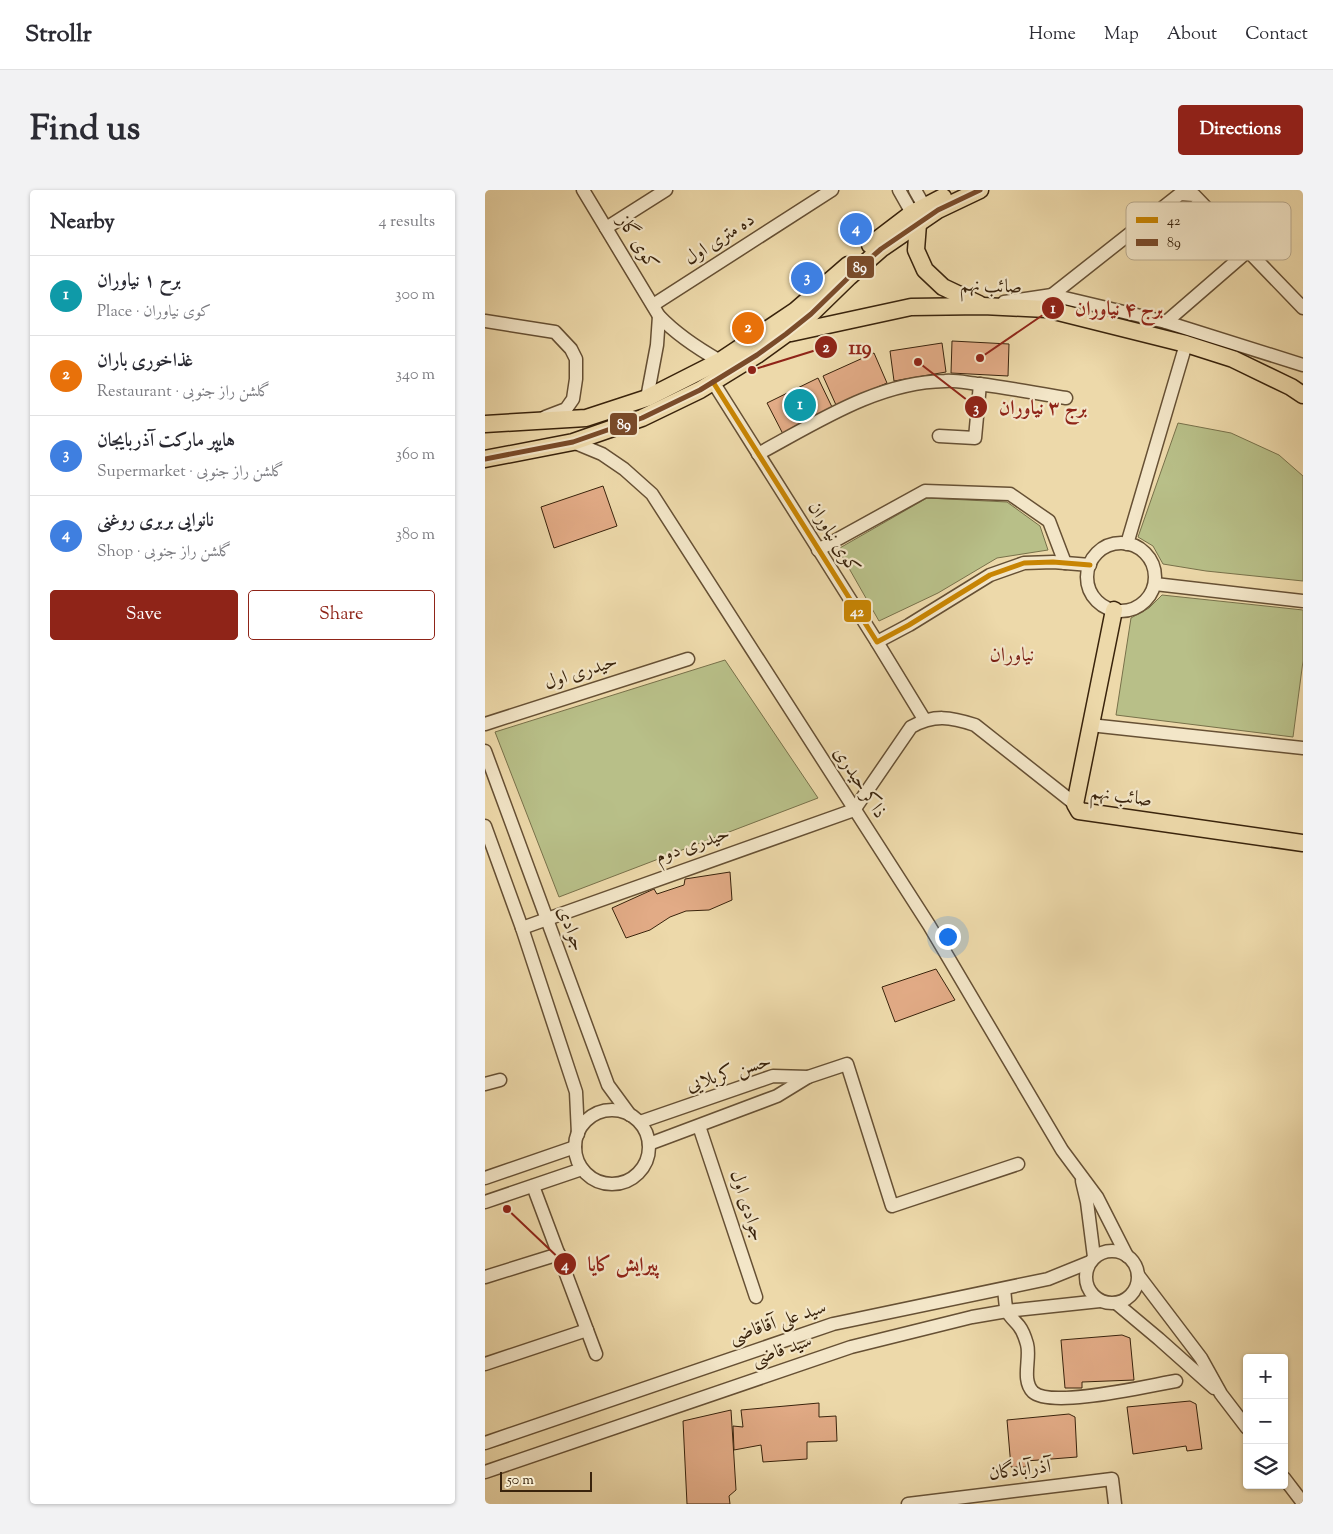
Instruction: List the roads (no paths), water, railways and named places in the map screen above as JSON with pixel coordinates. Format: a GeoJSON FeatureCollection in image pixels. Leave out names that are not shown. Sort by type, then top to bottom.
{"type":"FeatureCollection","features":[{"type":"Feature","properties":{"kind":"main road"},"geometry":{"type":"LineString","coordinates":[[485,424],[586,418],[647,398],[720,361],[795,311],[874,241],[957,190]]}},
{"type":"Feature","properties":{"kind":"main road"},"geometry":{"type":"LineString","coordinates":[[485,459],[573,442],[642,418],[713,382],[757,355],[811,314],[918,215],[938,210],[980,190]]}},
{"type":"Feature","properties":{"kind":"main road"},"geometry":{"type":"LineString","coordinates":[[918,215],[916,250],[925,270],[943,287],[983,306]]}},
{"type":"Feature","properties":{"kind":"main road","name":"صائب نهم"},"geometry":{"type":"LineString","coordinates":[[786,334],[911,307],[983,306],[1046,309],[1186,344],[1233,359],[1291,387],[1303,396]]}},
{"type":"Feature","properties":{"kind":"main road","name":"صائب نهم"},"geometry":{"type":"LineString","coordinates":[[1114,610],[1089,725],[1075,804],[1079,811],[1303,843]]}},
{"type":"Feature","properties":{"kind":"street","name":"کوی گاز"},"geometry":{"type":"LineString","coordinates":[[583,190],[656,310],[679,335],[693,346],[720,361]]}},
{"type":"Feature","properties":{"kind":"street"},"geometry":{"type":"LineString","coordinates":[[606,228],[666,190]]}},
{"type":"Feature","properties":{"kind":"street","name":"ده متری اول"},"geometry":{"type":"LineString","coordinates":[[656,310],[832,190]]}},
{"type":"Feature","properties":{"kind":"street"},"geometry":{"type":"LineString","coordinates":[[899,190],[918,215]]}},
{"type":"Feature","properties":{"kind":"street"},"geometry":{"type":"LineString","coordinates":[[915,190],[918,215]]}},
{"type":"Feature","properties":{"kind":"street"},"geometry":{"type":"LineString","coordinates":[[1170,202],[1180,194],[1194,195],[1201,202]]}},
{"type":"Feature","properties":{"kind":"street"},"geometry":{"type":"LineString","coordinates":[[1052,295],[1126,237]]}},
{"type":"Feature","properties":{"kind":"street"},"geometry":{"type":"LineString","coordinates":[[1166,322],[1238,260]]}},
{"type":"Feature","properties":{"kind":"street"},"geometry":{"type":"LineString","coordinates":[[1257,260],[1302,304]]}},
{"type":"Feature","properties":{"kind":"street"},"geometry":{"type":"LineString","coordinates":[[983,306],[1052,295],[1166,322],[1303,365]]}},
{"type":"Feature","properties":{"kind":"street"},"geometry":{"type":"LineString","coordinates":[[647,398],[657,345],[656,310]]}},
{"type":"Feature","properties":{"kind":"street"},"geometry":{"type":"LineString","coordinates":[[485,320],[555,332],[571,349],[576,359],[573,399],[566,409],[538,420]]}},
{"type":"Feature","properties":{"kind":"street"},"geometry":{"type":"LineString","coordinates":[[1127,544],[1186,344]]}},
{"type":"Feature","properties":{"kind":"street"},"geometry":{"type":"LineString","coordinates":[[758,454],[836,412],[865,399],[915,384],[945,380],[1066,398]]}},
{"type":"Feature","properties":{"kind":"street","name":"کوی نیاوران"},"geometry":{"type":"LineString","coordinates":[[713,382],[924,719]]}},
{"type":"Feature","properties":{"kind":"street"},"geometry":{"type":"LineString","coordinates":[[939,436],[975,438],[980,384]]}},
{"type":"Feature","properties":{"kind":"street","name":"ذاکر حیدری"},"geometry":{"type":"LineString","coordinates":[[573,442],[602,454],[625,469],[652,494],[929,925],[1062,1150],[1097,1197],[1127,1256]]}},
{"type":"Feature","properties":{"kind":"street"},"geometry":{"type":"LineString","coordinates":[[819,550],[925,491],[1010,494],[1049,521],[1065,563]]}},
{"type":"Feature","properties":{"kind":"street"},"geometry":{"type":"LineString","coordinates":[[1115,544],[1127,544],[1138,547],[1146,554],[1154,568],[1155,584],[1151,594],[1135,608],[1125,611],[1114,610],[1104,606],[1095,598],[1089,588],[1087,577],[1089,566],[1095,555],[1104,548],[1115,544]]}},
{"type":"Feature","properties":{"kind":"street"},"geometry":{"type":"LineString","coordinates":[[877,642],[909,626],[990,575],[1024,563],[1065,563],[1089,566]]}},
{"type":"Feature","properties":{"kind":"street"},"geometry":{"type":"LineString","coordinates":[[1155,584],[1303,601]]}},
{"type":"Feature","properties":{"kind":"street","name":"حیدری اول"},"geometry":{"type":"LineString","coordinates":[[485,724],[688,659]]}},
{"type":"Feature","properties":{"kind":"street"},"geometry":{"type":"LineString","coordinates":[[854,810],[911,727],[924,719],[956,719],[975,725],[1075,804]]}},
{"type":"Feature","properties":{"kind":"street"},"geometry":{"type":"LineString","coordinates":[[1089,725],[1303,748]]}},
{"type":"Feature","properties":{"kind":"street","name":"جوادی"},"geometry":{"type":"LineString","coordinates":[[485,751],[607,1085],[635,1118]]}},
{"type":"Feature","properties":{"kind":"street","name":"حیدری دوم"},"geometry":{"type":"LineString","coordinates":[[522,928],[854,810]]}},
{"type":"Feature","properties":{"kind":"street"},"geometry":{"type":"LineString","coordinates":[[485,826],[522,928],[576,1092],[577,1140],[577,1158],[583,1169],[591,1177],[602,1182],[614,1184],[625,1182],[636,1176],[644,1167],[648,1156],[649,1144],[647,1133],[635,1118],[618,1111],[605,1111],[594,1116],[584,1124],[577,1140],[485,1178]]}},
{"type":"Feature","properties":{"kind":"street"},"geometry":{"type":"LineString","coordinates":[[808,1077],[847,1064],[892,1206],[1018,1164]]}},
{"type":"Feature","properties":{"kind":"street","name":"حسن کربلایی"},"geometry":{"type":"LineString","coordinates":[[635,1118],[773,1076],[808,1077]]}},
{"type":"Feature","properties":{"kind":"street","name":"حسن کربلایی"},"geometry":{"type":"LineString","coordinates":[[649,1144],[777,1096],[808,1077]]}},
{"type":"Feature","properties":{"kind":"street"},"geometry":{"type":"LineString","coordinates":[[485,1084],[500,1080]]}},
{"type":"Feature","properties":{"kind":"street","name":"جوادی اول"},"geometry":{"type":"LineString","coordinates":[[699,1126],[756,1297]]}},
{"type":"Feature","properties":{"kind":"street"},"geometry":{"type":"LineString","coordinates":[[485,1202],[583,1169]]}},
{"type":"Feature","properties":{"kind":"street"},"geometry":{"type":"LineString","coordinates":[[1081,1176],[1087,1202],[1092,1260],[1085,1275],[1086,1283],[1089,1290],[1100,1301],[1116,1303],[1130,1296],[1137,1283],[1138,1275],[1136,1267],[1127,1256],[1121,1252],[1107,1251],[1092,1260]]}},
{"type":"Feature","properties":{"kind":"street"},"geometry":{"type":"LineString","coordinates":[[533,1186],[596,1354]]}},
{"type":"Feature","properties":{"kind":"street"},"geometry":{"type":"LineString","coordinates":[[485,1277],[559,1254]]}},
{"type":"Feature","properties":{"kind":"street","name":"سید علی آقاقاضی"},"geometry":{"type":"LineString","coordinates":[[485,1443],[833,1324],[1047,1279],[1092,1260]]}},
{"type":"Feature","properties":{"kind":"street"},"geometry":{"type":"LineString","coordinates":[[1138,1275],[1201,1358],[1221,1394],[1243,1423]]}},
{"type":"Feature","properties":{"kind":"street"},"geometry":{"type":"LineString","coordinates":[[1003,1289],[1007,1311],[1019,1326],[1026,1340],[1028,1347],[1027,1374],[1029,1384],[1034,1392],[1043,1396],[1078,1397],[1176,1381]]}},
{"type":"Feature","properties":{"kind":"street","name":"سید قاضی"},"geometry":{"type":"LineString","coordinates":[[485,1472],[851,1347],[972,1317],[1007,1311],[1100,1301]]}},
{"type":"Feature","properties":{"kind":"street"},"geometry":{"type":"LineString","coordinates":[[1116,1303],[1221,1394]]}},
{"type":"Feature","properties":{"kind":"street"},"geometry":{"type":"LineString","coordinates":[[485,1364],[587,1330]]}},
{"type":"Feature","properties":{"kind":"street","name":"آذرآبادگان"},"geometry":{"type":"LineString","coordinates":[[908,1504],[1112,1479],[1115,1504]]}},
{"type":"Feature","properties":{"kind":"street"},"geometry":{"type":"LineString","coordinates":[[1288,1483],[1303,1503]]}},
{"type":"Feature","properties":{"kind":"place","name":"نانوایی بربری روغنی"},"geometry":{"type":"Point","coordinates":[856,229]}},
{"type":"Feature","properties":{"kind":"place","name":"هایپر مارکت آذربایجان"},"geometry":{"type":"Point","coordinates":[807,278]}},
{"type":"Feature","properties":{"kind":"place","name":"غذاخوری باران"},"geometry":{"type":"Point","coordinates":[748,328]}},
{"type":"Feature","properties":{"kind":"place","name":"برج ۴ نیاوران"},"geometry":{"type":"Point","coordinates":[980,358]}},
{"type":"Feature","properties":{"kind":"place","name":"برج ۳ نیاوران"},"geometry":{"type":"Point","coordinates":[918,362]}},
{"type":"Feature","properties":{"kind":"place","name":"119"},"geometry":{"type":"Point","coordinates":[752,370]}},
{"type":"Feature","properties":{"kind":"place","name":"برح ۱ نیاوران"},"geometry":{"type":"Point","coordinates":[800,405]}},
{"type":"Feature","properties":{"kind":"place","name":"پیرایش کایا"},"geometry":{"type":"Point","coordinates":[507,1209]}},
{"type":"Feature","properties":{"kind":"district","name":"نیاوران"},"geometry":{"type":"Point","coordinates":[1012,656]}}]}
